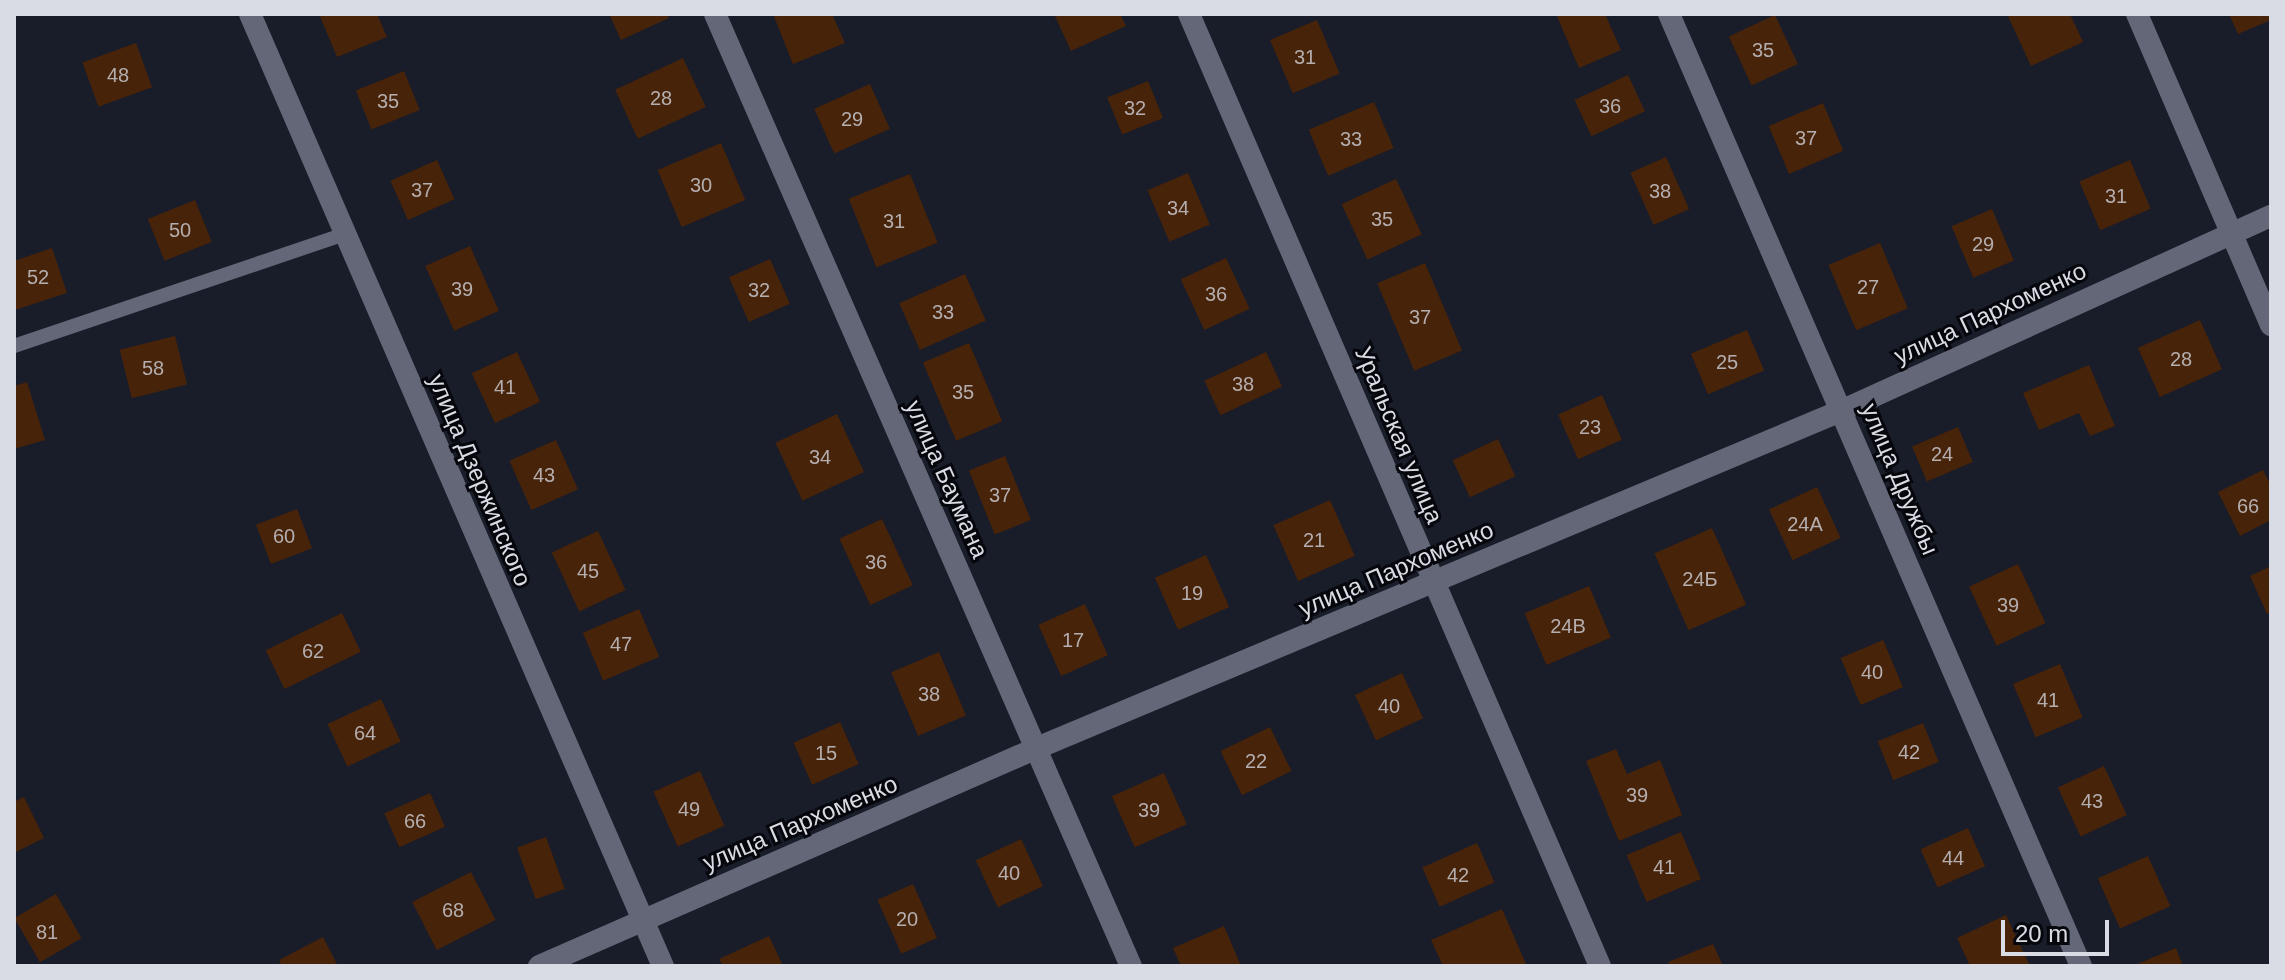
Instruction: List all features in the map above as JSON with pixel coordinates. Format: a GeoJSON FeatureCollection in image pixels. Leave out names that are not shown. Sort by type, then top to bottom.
{"type":"FeatureCollection","features":[{"type":"Feature","properties":{"kind":"street","name":"улица Дзержинского"},"geometry":{"type":"LineString","coordinates":[[250,14],[663,966]]}},
{"type":"Feature","properties":{"kind":"street","name":"улица Баумана"},"geometry":{"type":"LineString","coordinates":[[715,14],[1131,966]]}},
{"type":"Feature","properties":{"kind":"street","name":"Уральская улица"},"geometry":{"type":"LineString","coordinates":[[1189,14],[1600,966]]}},
{"type":"Feature","properties":{"kind":"street","name":"улица Дружбы"},"geometry":{"type":"LineString","coordinates":[[1669,14],[1843,410],[2081,966]]}},
{"type":"Feature","properties":{"kind":"street"},"geometry":{"type":"LineString","coordinates":[[2137,14],[2271,325]]}},
{"type":"Feature","properties":{"kind":"street","name":"улица Пархоменко"},"geometry":{"type":"LineString","coordinates":[[539,966],[642,918],[1037,748],[1843,410],[2231,230],[2271,216]]}},
{"type":"Feature","properties":{"kind":"lane"},"geometry":{"type":"LineString","coordinates":[[14,346],[345,234]]}},
{"type":"Feature","properties":{"kind":"building"},"geometry":{"type":"Polygon","coordinates":[[[319,14],[377,14],[387,37],[337,57],[319,14]]]}},
{"type":"Feature","properties":{"kind":"building"},"geometry":{"type":"Polygon","coordinates":[[[609,14],[667,14],[669,18],[621,40],[609,14]]]}},
{"type":"Feature","properties":{"kind":"building"},"geometry":{"type":"Polygon","coordinates":[[[773,14],[832,14],[845,43],[793,64],[773,14]]]}},
{"type":"Feature","properties":{"kind":"building"},"geometry":{"type":"Polygon","coordinates":[[[1054,14],[1120,14],[1126,26],[1071,51],[1054,14]]]}},
{"type":"Feature","properties":{"kind":"building"},"geometry":{"type":"Polygon","coordinates":[[[1556,14],[1605,14],[1621,50],[1579,68],[1556,14]]]}},
{"type":"Feature","properties":{"kind":"building"},"geometry":{"type":"Polygon","coordinates":[[[2007,14],[2070,14],[2083,42],[2031,66],[2007,14]]]}},
{"type":"Feature","properties":{"kind":"building"},"geometry":{"type":"Polygon","coordinates":[[[2229,14],[2271,14],[2271,20],[2238,34],[2229,14]]]}},
{"type":"Feature","properties":{"kind":"building"},"geometry":{"type":"Polygon","coordinates":[[[1775,15],[1798,64],[1752,85],[1729,37],[1775,15]]]}},
{"type":"Feature","properties":{"kind":"building"},"geometry":{"type":"Polygon","coordinates":[[[1317,20],[1340,73],[1293,93],[1270,40],[1317,20]]]}},
{"type":"Feature","properties":{"kind":"building"},"geometry":{"type":"Polygon","coordinates":[[[136,43],[152,87],[99,107],[82,62],[136,43]]]}},
{"type":"Feature","properties":{"kind":"building"},"geometry":{"type":"Polygon","coordinates":[[[683,58],[706,107],[638,139],[615,90],[683,58]]]}},
{"type":"Feature","properties":{"kind":"building"},"geometry":{"type":"Polygon","coordinates":[[[404,71],[420,110],[372,129],[356,90],[404,71]]]}},
{"type":"Feature","properties":{"kind":"building"},"geometry":{"type":"Polygon","coordinates":[[[1628,75],[1645,111],[1591,136],[1575,100],[1628,75]]]}},
{"type":"Feature","properties":{"kind":"building"},"geometry":{"type":"Polygon","coordinates":[[[1148,81],[1163,118],[1122,135],[1107,97],[1148,81]]]}},
{"type":"Feature","properties":{"kind":"building"},"geometry":{"type":"Polygon","coordinates":[[[870,84],[890,129],[834,154],[814,109],[870,84]]]}},
{"type":"Feature","properties":{"kind":"building"},"geometry":{"type":"Polygon","coordinates":[[[1374,102],[1394,148],[1328,176],[1309,130],[1374,102]]]}},
{"type":"Feature","properties":{"kind":"building"},"geometry":{"type":"Polygon","coordinates":[[[1823,103],[1843,151],[1789,174],[1769,126],[1823,103]]]}},
{"type":"Feature","properties":{"kind":"building"},"geometry":{"type":"Polygon","coordinates":[[[721,143],[745,200],[682,227],[657,170],[721,143]]]}},
{"type":"Feature","properties":{"kind":"building"},"geometry":{"type":"Polygon","coordinates":[[[1666,157],[1689,209],[1654,225],[1630,173],[1666,157]]]}},
{"type":"Feature","properties":{"kind":"building"},"geometry":{"type":"Polygon","coordinates":[[[437,160],[454,199],[408,220],[390,181],[437,160]]]}},
{"type":"Feature","properties":{"kind":"building"},"geometry":{"type":"Polygon","coordinates":[[[2130,160],[2151,209],[2100,230],[2079,181],[2130,160]]]}},
{"type":"Feature","properties":{"kind":"building"},"geometry":{"type":"Polygon","coordinates":[[[1188,173],[1210,225],[1169,242],[1147,190],[1188,173]]]}},
{"type":"Feature","properties":{"kind":"building"},"geometry":{"type":"Polygon","coordinates":[[[910,174],[938,243],[877,267],[849,199],[910,174]]]}},
{"type":"Feature","properties":{"kind":"building"},"geometry":{"type":"Polygon","coordinates":[[[1396,179],[1422,234],[1367,260],[1342,204],[1396,179]]]}},
{"type":"Feature","properties":{"kind":"building"},"geometry":{"type":"Polygon","coordinates":[[[195,200],[212,242],[165,261],[148,219],[195,200]]]}},
{"type":"Feature","properties":{"kind":"building"},"geometry":{"type":"Polygon","coordinates":[[[1992,209],[2014,261],[1973,278],[1951,226],[1992,209]]]}},
{"type":"Feature","properties":{"kind":"building"},"geometry":{"type":"Polygon","coordinates":[[[1880,243],[1908,308],[1856,330],[1828,265],[1880,243]]]}},
{"type":"Feature","properties":{"kind":"building"},"geometry":{"type":"Polygon","coordinates":[[[470,246],[499,311],[454,331],[425,266],[470,246]]]}},
{"type":"Feature","properties":{"kind":"building"},"geometry":{"type":"Polygon","coordinates":[[[52,248],[67,293],[15,310],[14,261],[52,248]]]}},
{"type":"Feature","properties":{"kind":"building"},"geometry":{"type":"Polygon","coordinates":[[[1226,258],[1250,309],[1204,330],[1181,279],[1226,258]]]}},
{"type":"Feature","properties":{"kind":"building"},"geometry":{"type":"Polygon","coordinates":[[[770,259],[790,304],[749,322],[729,277],[770,259]]]}},
{"type":"Feature","properties":{"kind":"building"},"geometry":{"type":"Polygon","coordinates":[[[1425,263],[1462,350],[1414,371],[1377,283],[1425,263]]]}},
{"type":"Feature","properties":{"kind":"building"},"geometry":{"type":"Polygon","coordinates":[[[965,274],[986,321],[920,350],[899,303],[965,274]]]}},
{"type":"Feature","properties":{"kind":"building"},"geometry":{"type":"Polygon","coordinates":[[[2200,320],[2222,369],[2160,397],[2138,348],[2200,320]]]}},
{"type":"Feature","properties":{"kind":"building"},"geometry":{"type":"Polygon","coordinates":[[[1747,330],[1764,371],[1708,394],[1691,354],[1747,330]]]}},
{"type":"Feature","properties":{"kind":"building"},"geometry":{"type":"Polygon","coordinates":[[[175,336],[187,385],[132,398],[120,350],[175,336]]]}},
{"type":"Feature","properties":{"kind":"building"},"geometry":{"type":"Polygon","coordinates":[[[969,343],[1002,421],[956,441],[923,363],[969,343]]]}},
{"type":"Feature","properties":{"kind":"building"},"geometry":{"type":"Polygon","coordinates":[[[517,352],[540,402],[495,423],[472,373],[517,352]]]}},
{"type":"Feature","properties":{"kind":"building"},"geometry":{"type":"Polygon","coordinates":[[[1266,352],[1282,386],[1220,415],[1204,381],[1266,352]]]}},
{"type":"Feature","properties":{"kind":"building"},"geometry":{"type":"Polygon","coordinates":[[[2089,365],[2115,426],[2090,436],[2079,413],[2039,430],[2023,393],[2089,365]]]}},
{"type":"Feature","properties":{"kind":"building"},"geometry":{"type":"Polygon","coordinates":[[[27,382],[45,440],[14,449],[14,386],[27,382]]]}},
{"type":"Feature","properties":{"kind":"building"},"geometry":{"type":"Polygon","coordinates":[[[1602,395],[1622,440],[1578,459],[1558,415],[1602,395]]]}},
{"type":"Feature","properties":{"kind":"building"},"geometry":{"type":"Polygon","coordinates":[[[837,414],[864,472],[802,501],[775,443],[837,414]]]}},
{"type":"Feature","properties":{"kind":"building"},"geometry":{"type":"Polygon","coordinates":[[[1958,427],[1973,462],[1927,482],[1912,447],[1958,427]]]}},
{"type":"Feature","properties":{"kind":"building"},"geometry":{"type":"Polygon","coordinates":[[[1498,439],[1515,476],[1470,497],[1453,460],[1498,439]]]}},
{"type":"Feature","properties":{"kind":"building"},"geometry":{"type":"Polygon","coordinates":[[[556,440],[578,489],[531,510],[509,461],[556,440]]]}},
{"type":"Feature","properties":{"kind":"building"},"geometry":{"type":"Polygon","coordinates":[[[1005,456],[1031,520],[995,535],[969,471],[1005,456]]]}},
{"type":"Feature","properties":{"kind":"building"},"geometry":{"type":"Polygon","coordinates":[[[2263,470],[2271,486],[2271,520],[2240,536],[2218,492],[2263,470]]]}},
{"type":"Feature","properties":{"kind":"building"},"geometry":{"type":"Polygon","coordinates":[[[1817,487],[1841,538],[1793,560],[1769,509],[1817,487]]]}},
{"type":"Feature","properties":{"kind":"building"},"geometry":{"type":"Polygon","coordinates":[[[1330,500],[1355,556],[1298,581],[1273,525],[1330,500]]]}},
{"type":"Feature","properties":{"kind":"building"},"geometry":{"type":"Polygon","coordinates":[[[297,509],[312,548],[271,564],[256,525],[297,509]]]}},
{"type":"Feature","properties":{"kind":"building"},"geometry":{"type":"Polygon","coordinates":[[[882,519],[913,585],[870,605],[839,539],[882,519]]]}},
{"type":"Feature","properties":{"kind":"building"},"geometry":{"type":"Polygon","coordinates":[[[1712,528],[1746,605],[1689,630],[1654,554],[1712,528]]]}},
{"type":"Feature","properties":{"kind":"building"},"geometry":{"type":"Polygon","coordinates":[[[598,531],[625,590],[579,611],[552,553],[598,531]]]}},
{"type":"Feature","properties":{"kind":"building"},"geometry":{"type":"Polygon","coordinates":[[[1206,555],[1229,607],[1178,630],[1155,578],[1206,555]]]}},
{"type":"Feature","properties":{"kind":"building"},"geometry":{"type":"Polygon","coordinates":[[[2018,564],[2045,623],[1997,646],[1969,587],[2018,564]]]}},
{"type":"Feature","properties":{"kind":"building"},"geometry":{"type":"Polygon","coordinates":[[[2271,566],[2271,612],[2267,614],[2250,576],[2271,566]]]}},
{"type":"Feature","properties":{"kind":"building"},"geometry":{"type":"Polygon","coordinates":[[[1589,586],[1611,638],[1546,665],[1525,613],[1589,586]]]}},
{"type":"Feature","properties":{"kind":"building"},"geometry":{"type":"Polygon","coordinates":[[[1085,604],[1108,655],[1061,676],[1038,625],[1085,604]]]}},
{"type":"Feature","properties":{"kind":"building"},"geometry":{"type":"Polygon","coordinates":[[[639,609],[659,657],[603,681],[583,633],[639,609]]]}},
{"type":"Feature","properties":{"kind":"building"},"geometry":{"type":"Polygon","coordinates":[[[342,613],[361,652],[284,689],[266,650],[342,613]]]}},
{"type":"Feature","properties":{"kind":"building"},"geometry":{"type":"Polygon","coordinates":[[[1883,640],[1903,687],[1861,705],[1841,658],[1883,640]]]}},
{"type":"Feature","properties":{"kind":"building"},"geometry":{"type":"Polygon","coordinates":[[[939,652],[966,716],[918,736],[891,672],[939,652]]]}},
{"type":"Feature","properties":{"kind":"building"},"geometry":{"type":"Polygon","coordinates":[[[2060,664],[2083,717],[2036,737],[2013,684],[2060,664]]]}},
{"type":"Feature","properties":{"kind":"building"},"geometry":{"type":"Polygon","coordinates":[[[1402,673],[1423,718],[1376,740],[1355,695],[1402,673]]]}},
{"type":"Feature","properties":{"kind":"building"},"geometry":{"type":"Polygon","coordinates":[[[381,699],[401,742],[347,767],[328,724],[381,699]]]}},
{"type":"Feature","properties":{"kind":"building"},"geometry":{"type":"Polygon","coordinates":[[[840,722],[859,764],[812,785],[793,743],[840,722]]]}},
{"type":"Feature","properties":{"kind":"building"},"geometry":{"type":"Polygon","coordinates":[[[1923,723],[1939,762],[1893,780],[1878,741],[1923,723]]]}},
{"type":"Feature","properties":{"kind":"building"},"geometry":{"type":"Polygon","coordinates":[[[1270,727],[1291,771],[1242,795],[1221,751],[1270,727]]]}},
{"type":"Feature","properties":{"kind":"building"},"geometry":{"type":"Polygon","coordinates":[[[1616,749],[1627,774],[1660,760],[1682,815],[1619,841],[1586,761],[1616,749]]]}},
{"type":"Feature","properties":{"kind":"building"},"geometry":{"type":"Polygon","coordinates":[[[2104,766],[2127,815],[2081,836],[2058,788],[2104,766]]]}},
{"type":"Feature","properties":{"kind":"building"},"geometry":{"type":"Polygon","coordinates":[[[700,771],[724,826],[678,847],[653,792],[700,771]]]}},
{"type":"Feature","properties":{"kind":"building"},"geometry":{"type":"Polygon","coordinates":[[[1164,773],[1187,824],[1135,847],[1112,796],[1164,773]]]}},
{"type":"Feature","properties":{"kind":"building"},"geometry":{"type":"Polygon","coordinates":[[[430,793],[445,827],[399,847],[384,813],[430,793]]]}},
{"type":"Feature","properties":{"kind":"building"},"geometry":{"type":"Polygon","coordinates":[[[24,797],[44,838],[14,853],[14,802],[24,797]]]}},
{"type":"Feature","properties":{"kind":"building"},"geometry":{"type":"Polygon","coordinates":[[[1968,828],[1985,866],[1938,888],[1920,849],[1968,828]]]}},
{"type":"Feature","properties":{"kind":"building"},"geometry":{"type":"Polygon","coordinates":[[[1681,832],[1701,879],[1647,902],[1627,855],[1681,832]]]}},
{"type":"Feature","properties":{"kind":"building"},"geometry":{"type":"Polygon","coordinates":[[[546,837],[565,889],[536,899],[517,848],[546,837]]]}},
{"type":"Feature","properties":{"kind":"building"},"geometry":{"type":"Polygon","coordinates":[[[1021,839],[1043,886],[998,907],[976,860],[1021,839]]]}},
{"type":"Feature","properties":{"kind":"building"},"geometry":{"type":"Polygon","coordinates":[[[1477,843],[1494,882],[1440,907],[1422,867],[1477,843]]]}},
{"type":"Feature","properties":{"kind":"building"},"geometry":{"type":"Polygon","coordinates":[[[2148,856],[2170,906],[2120,929],[2098,878],[2148,856]]]}},
{"type":"Feature","properties":{"kind":"building"},"geometry":{"type":"Polygon","coordinates":[[[471,872],[496,920],[437,950],[412,902],[471,872]]]}},
{"type":"Feature","properties":{"kind":"building"},"geometry":{"type":"Polygon","coordinates":[[[913,884],[937,938],[901,954],[877,900],[913,884]]]}},
{"type":"Feature","properties":{"kind":"building"},"geometry":{"type":"Polygon","coordinates":[[[56,894],[82,938],[40,962],[14,918],[56,894]]]}},
{"type":"Feature","properties":{"kind":"building"},"geometry":{"type":"Polygon","coordinates":[[[1502,909],[1526,964],[1443,966],[1431,940],[1502,909]]]}},
{"type":"Feature","properties":{"kind":"building"},"geometry":{"type":"Polygon","coordinates":[[[2006,915],[2030,966],[1970,966],[1957,938],[2006,915]]]}},
{"type":"Feature","properties":{"kind":"building"},"geometry":{"type":"Polygon","coordinates":[[[1224,926],[1241,966],[1181,966],[1173,948],[1224,926]]]}},
{"type":"Feature","properties":{"kind":"building"},"geometry":{"type":"Polygon","coordinates":[[[769,936],[783,966],[723,966],[719,959],[769,936]]]}},
{"type":"Feature","properties":{"kind":"building"},"geometry":{"type":"Polygon","coordinates":[[[323,937],[338,966],[282,966],[279,960],[323,937]]]}},
{"type":"Feature","properties":{"kind":"building"},"geometry":{"type":"Polygon","coordinates":[[[1713,944],[1723,966],[1670,966],[1668,962],[1713,944]]]}},
{"type":"Feature","properties":{"kind":"building"},"geometry":{"type":"Polygon","coordinates":[[[2176,948],[2183,966],[2137,966],[2137,964],[2176,948]]]}}]}
